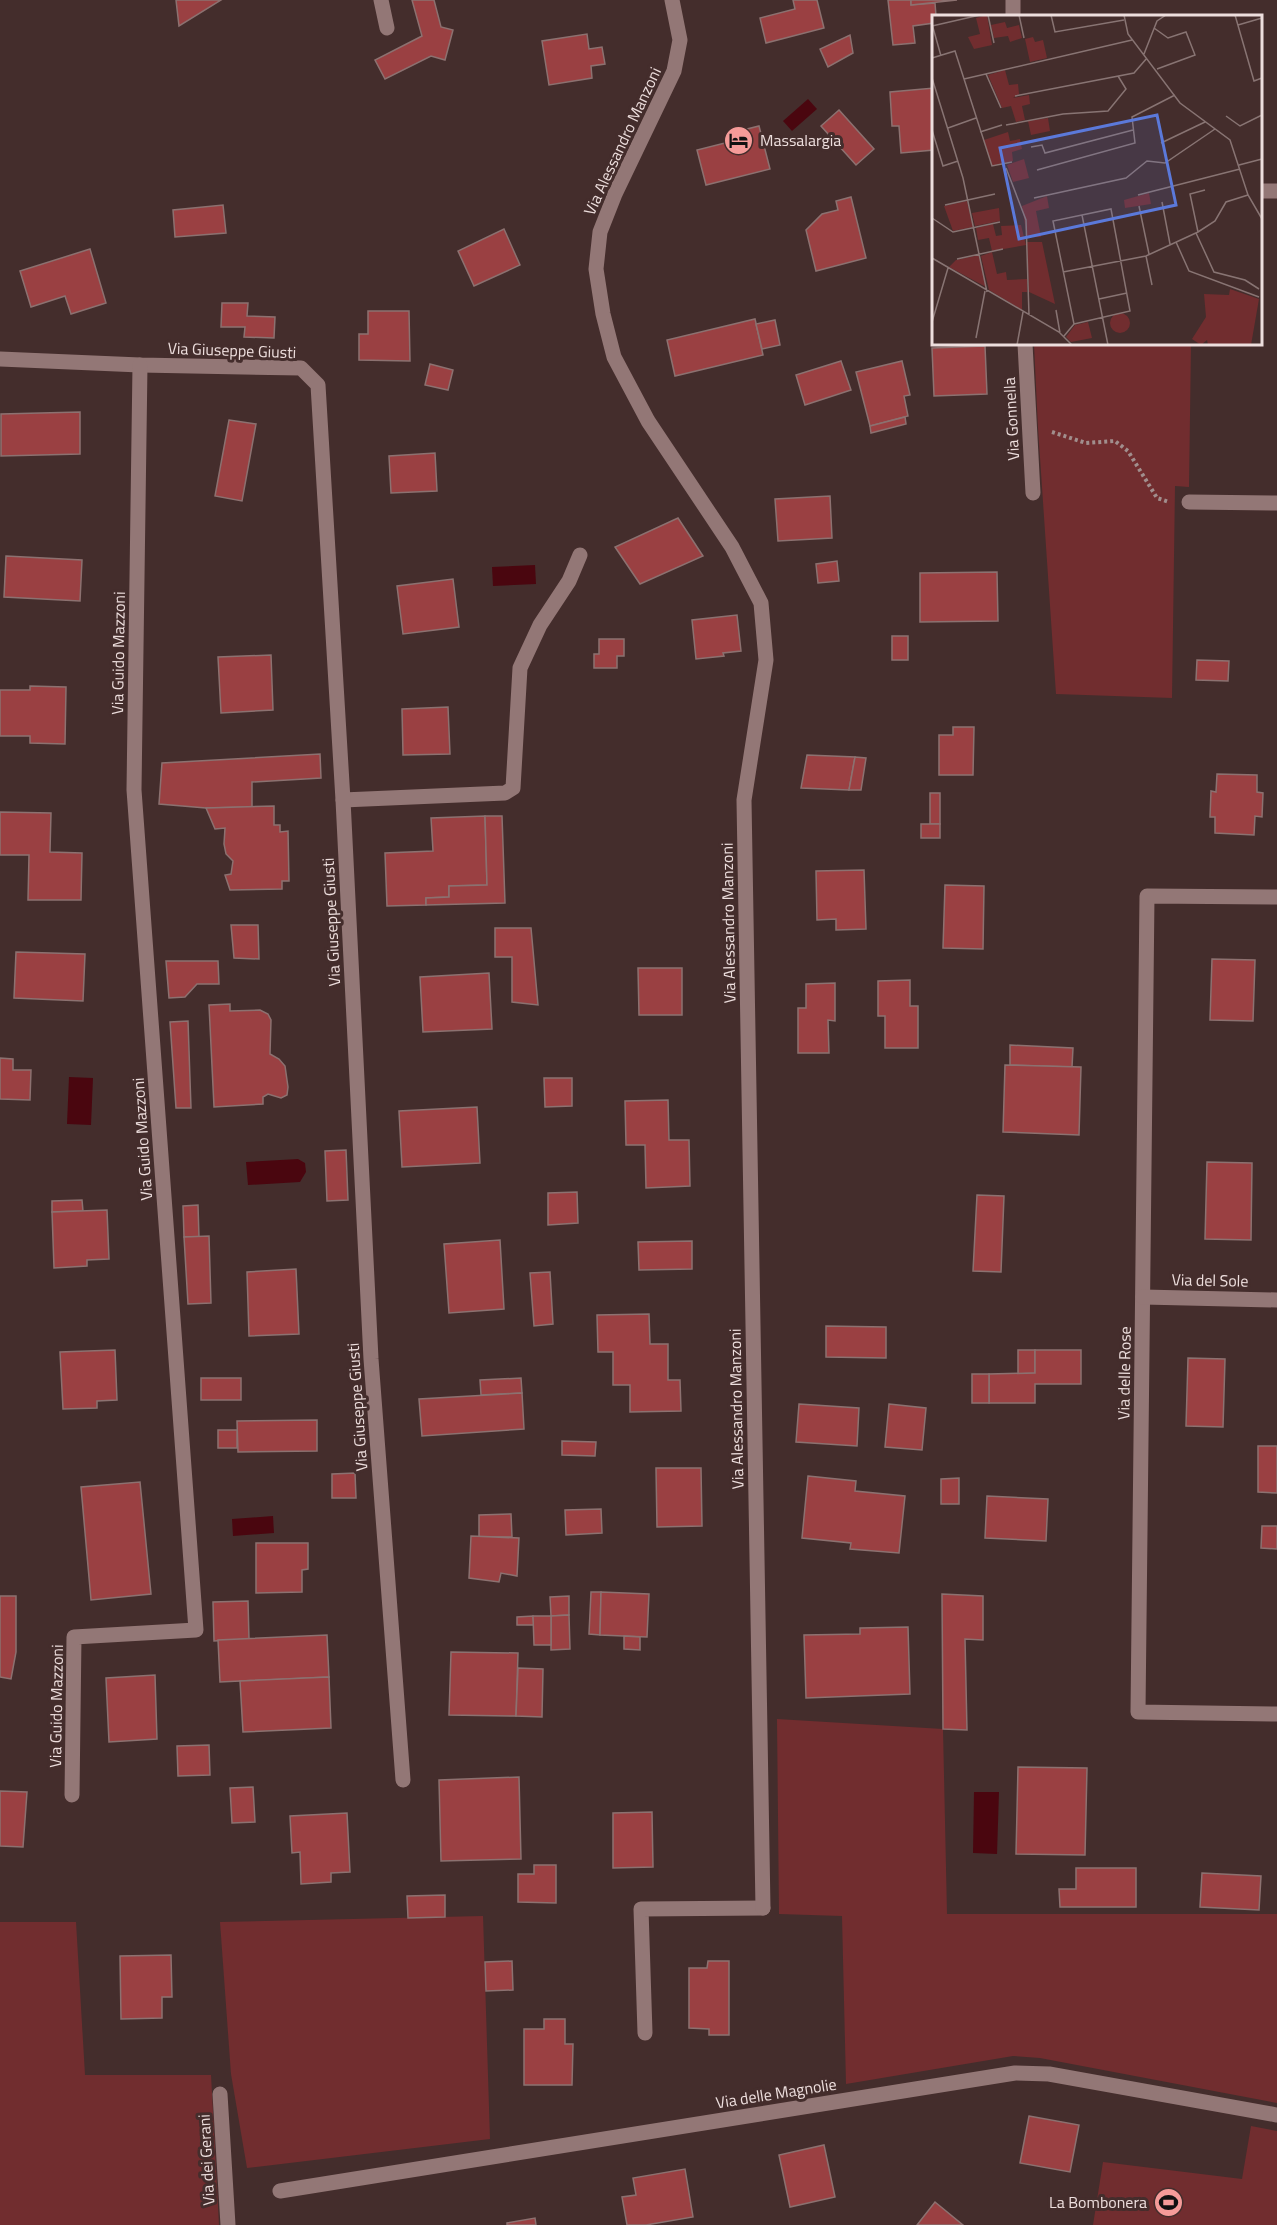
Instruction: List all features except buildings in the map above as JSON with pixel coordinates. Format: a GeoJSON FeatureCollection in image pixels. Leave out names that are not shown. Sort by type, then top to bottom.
{"type":"FeatureCollection","features":[{"type":"Feature","properties":{"kind":"street"},"geometry":{"type":"LineString","coordinates":[[381,0],[387,28]]}},
{"type":"Feature","properties":{"kind":"street","name":"Via Alessandro Manzoni"},"geometry":{"type":"LineString","coordinates":[[645,2033],[641,1909],[764,1908],[744,800],[766,660],[761,603],[732,547],[648,421],[614,357],[603,314],[596,268],[600,232],[615,194],[674,71],[680,40],[672,0]]}},
{"type":"Feature","properties":{"kind":"street"},"geometry":{"type":"LineString","coordinates":[[1262,190],[1277,191]]}},
{"type":"Feature","properties":{"kind":"street","name":"Via Gonnella"},"geometry":{"type":"LineString","coordinates":[[1025,345],[1033,493]]}},
{"type":"Feature","properties":{"kind":"street","name":"Via Giuseppe Giusti"},"geometry":{"type":"LineString","coordinates":[[0,359],[140,365],[301,368],[318,385],[343,800],[371,1359],[403,1780]]}},
{"type":"Feature","properties":{"kind":"street","name":"Via Guido Mazzoni"},"geometry":{"type":"LineString","coordinates":[[72,1795],[74,1637],[196,1630],[134,790],[140,365]]}},
{"type":"Feature","properties":{"kind":"street"},"geometry":{"type":"LineString","coordinates":[[1189,502],[1277,503]]}},
{"type":"Feature","properties":{"kind":"street"},"geometry":{"type":"LineString","coordinates":[[343,800],[505,793],[513,788],[520,668],[540,625],[569,581],[580,555]]}},
{"type":"Feature","properties":{"kind":"street","name":"Via delle Rose"},"geometry":{"type":"LineString","coordinates":[[1277,897],[1147,896],[1138,1712],[1277,1714]]}},
{"type":"Feature","properties":{"kind":"street","name":"Via del Sole"},"geometry":{"type":"LineString","coordinates":[[1143,1297],[1277,1300]]}},
{"type":"Feature","properties":{"kind":"street","name":"Via delle Magnolie"},"geometry":{"type":"LineString","coordinates":[[280,2191],[1015,2073],[1049,2074],[1277,2115]]}},
{"type":"Feature","properties":{"kind":"street","name":"Via dei Gerani"},"geometry":{"type":"LineString","coordinates":[[220,2094],[228,2225]]}},
{"type":"Feature","properties":{"kind":"path"},"geometry":{"type":"LineString","coordinates":[[1028,424],[1086,443],[1115,441],[1128,451],[1157,498],[1175,504],[1189,502]]}},
{"type":"Feature","properties":{"kind":"shaded area"},"geometry":{"type":"Polygon","coordinates":[[[808,99],[817,109],[792,131],[783,121],[808,99]]]}},
{"type":"Feature","properties":{"kind":"shaded area"},"geometry":{"type":"Polygon","coordinates":[[[1034,345],[1191,345],[1189,487],[1175,486],[1172,698],[1056,694],[1034,345]]]}},
{"type":"Feature","properties":{"kind":"shaded area"},"geometry":{"type":"Polygon","coordinates":[[[535,565],[536,584],[493,586],[492,567],[535,565]]]}},
{"type":"Feature","properties":{"kind":"shaded area"},"geometry":{"type":"Polygon","coordinates":[[[69,1077],[93,1078],[91,1125],[67,1124],[69,1077]]]}},
{"type":"Feature","properties":{"kind":"shaded area"},"geometry":{"type":"Polygon","coordinates":[[[298,1159],[305,1163],[306,1172],[300,1182],[248,1185],[246,1162],[298,1159]]]}},
{"type":"Feature","properties":{"kind":"shaded area"},"geometry":{"type":"Polygon","coordinates":[[[273,1516],[274,1533],[233,1536],[232,1519],[273,1516]]]}},
{"type":"Feature","properties":{"kind":"shaded area"},"geometry":{"type":"Polygon","coordinates":[[[777,1719],[943,1729],[947,1914],[1277,1914],[1277,2103],[1040,2058],[1013,2056],[846,2084],[842,1916],[779,1914],[777,1719]]]}},
{"type":"Feature","properties":{"kind":"shaded area"},"geometry":{"type":"Polygon","coordinates":[[[974,1792],[999,1792],[997,1854],[973,1853],[974,1792]]]}},
{"type":"Feature","properties":{"kind":"shaded area"},"geometry":{"type":"Polygon","coordinates":[[[483,1916],[490,2139],[247,2168],[231,2074],[220,1922],[483,1916]]]}},
{"type":"Feature","properties":{"kind":"shaded area"},"geometry":{"type":"Polygon","coordinates":[[[0,1922],[76,1922],[85,2075],[211,2075],[219,2225],[0,2225],[0,1922]]]}},
{"type":"Feature","properties":{"kind":"shaded area","name":"La Bombonera"},"geometry":{"type":"Polygon","coordinates":[[[1251,2126],[1277,2131],[1277,2225],[1093,2225],[1103,2162],[1242,2179],[1251,2126]]]}},
{"type":"Feature","properties":{"kind":"place","name":"Massalargia"},"geometry":{"type":"Point","coordinates":[739,140]}},
{"type":"Feature","properties":{"kind":"place","name":"La Bombonera"},"geometry":{"type":"Point","coordinates":[1168,2202]}}]}
